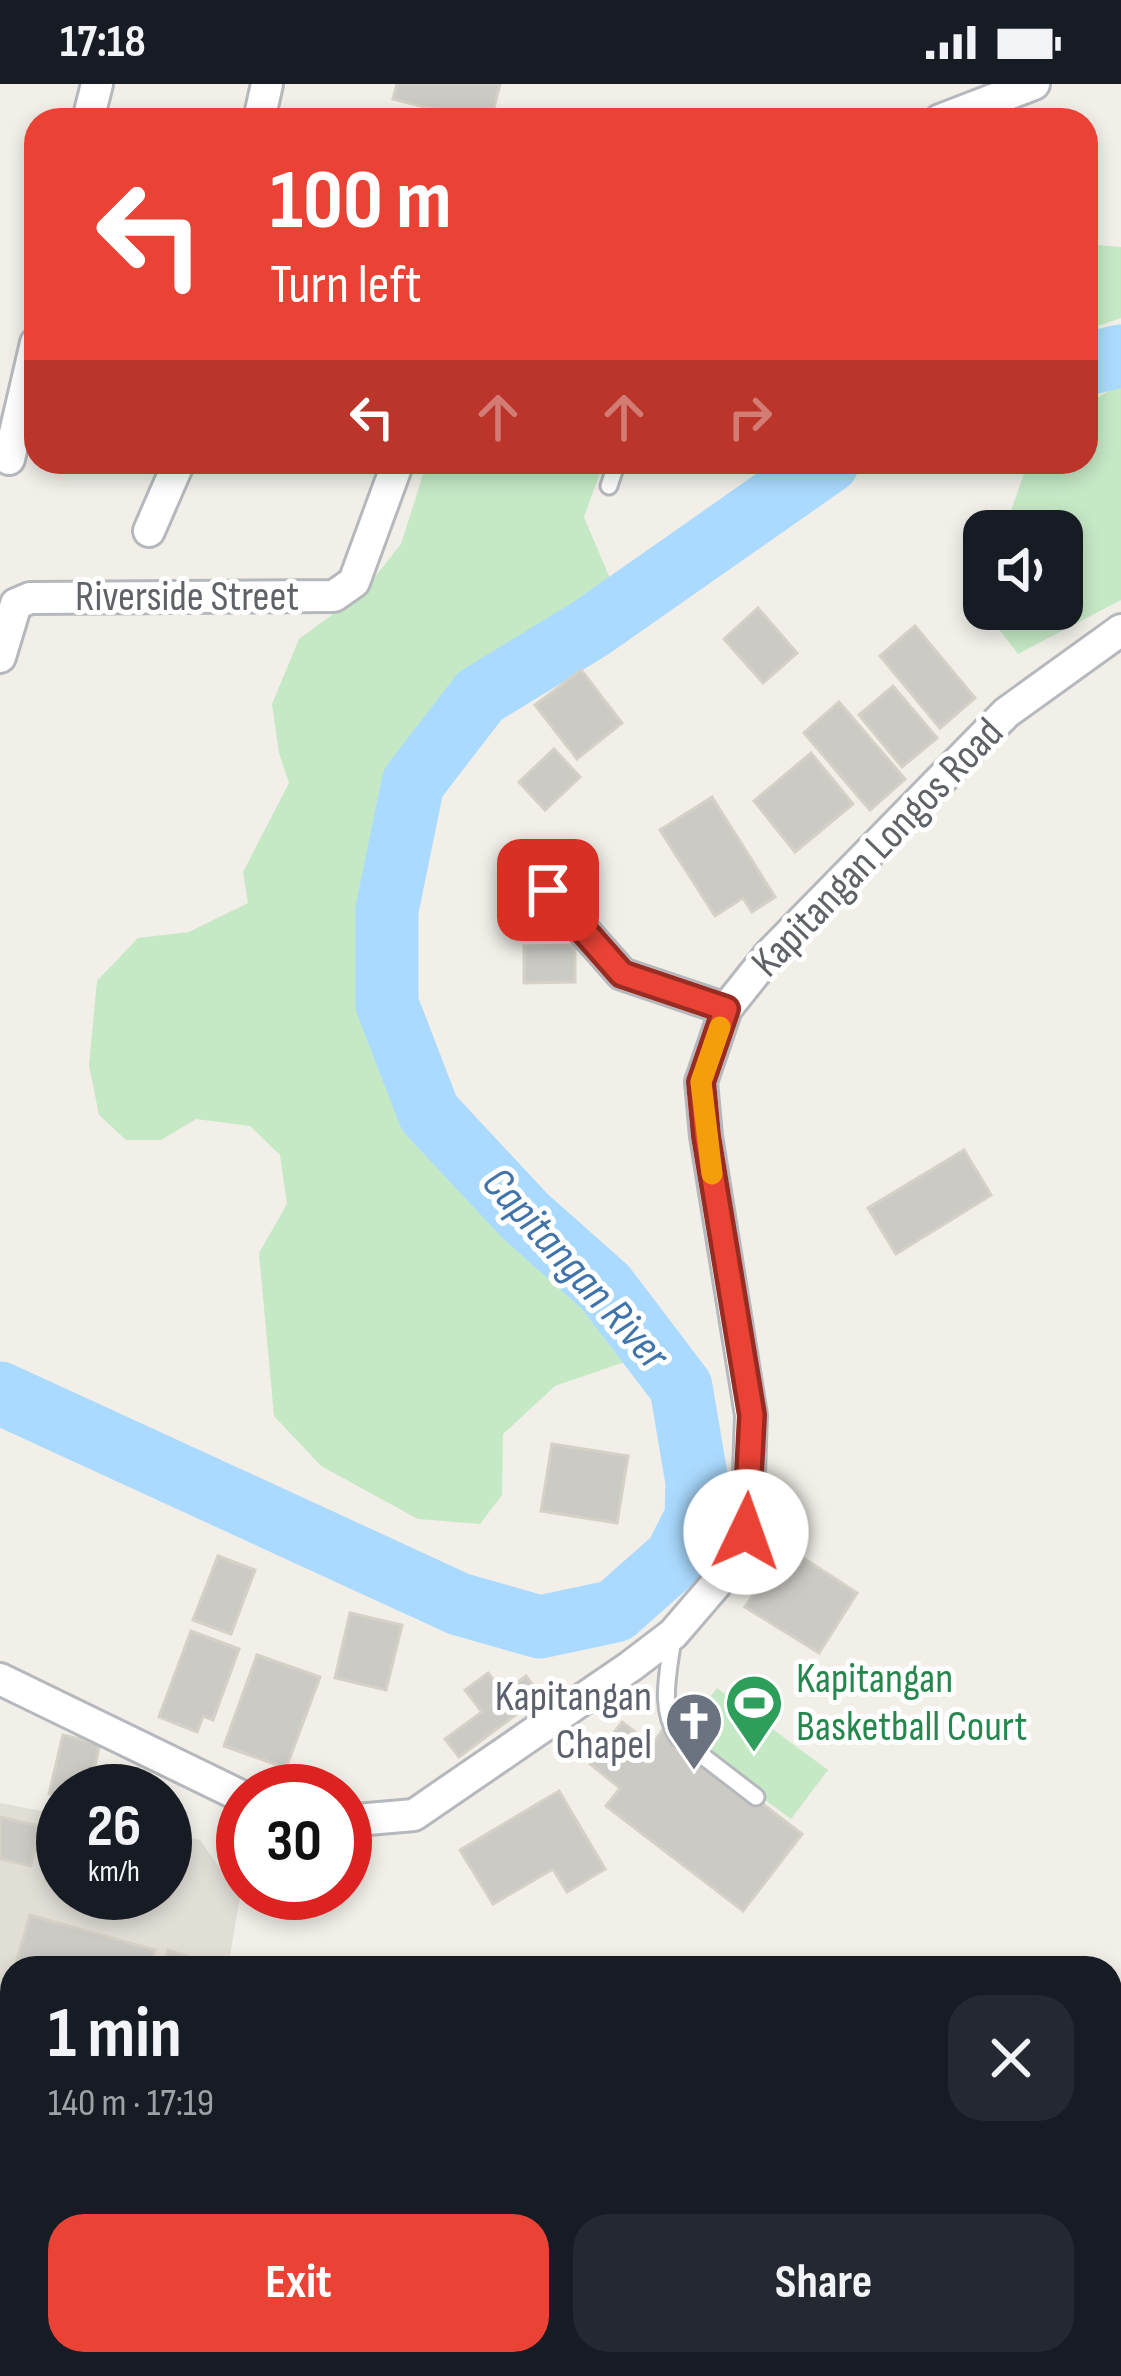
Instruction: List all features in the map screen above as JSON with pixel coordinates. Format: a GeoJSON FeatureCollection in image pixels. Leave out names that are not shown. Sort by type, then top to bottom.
{"type":"FeatureCollection","features":[{"type":"Feature","properties":{"kind":"street"},"geometry":{"type":"LineString","coordinates":[[971,108],[1034,84]]}},
{"type":"Feature","properties":{"kind":"street"},"geometry":{"type":"LineString","coordinates":[[5,456],[24,387]]}},
{"type":"Feature","properties":{"kind":"street"},"geometry":{"type":"LineString","coordinates":[[149,531],[174,474]]}},
{"type":"Feature","properties":{"kind":"street","name":"Riverside Street"},"geometry":{"type":"LineString","coordinates":[[0,657],[16,604],[30,598],[334,596],[354,582],[394,474]]}},
{"type":"Feature","properties":{"kind":"street","name":"Kapitangan Longos Road"},"geometry":{"type":"LineString","coordinates":[[372,1819],[414,1815],[673,1634],[716,1584],[746,1532],[752,1415],[701,1082],[726,1009],[770,954],[1006,713],[1121,630]]}},
{"type":"Feature","properties":{"kind":"street"},"geometry":{"type":"LineString","coordinates":[[548,890],[622,974],[726,1009]]}},
{"type":"Feature","properties":{"kind":"street"},"geometry":{"type":"LineString","coordinates":[[0,1679],[216,1785]]}},
{"type":"Feature","properties":{"kind":"lane"},"geometry":{"type":"LineString","coordinates":[[609,486],[613,474]]}},
{"type":"Feature","properties":{"kind":"lane"},"geometry":{"type":"LineString","coordinates":[[673,1634],[665,1712],[670,1726],[677,1737],[756,1797]]}},
{"type":"Feature","properties":{"kind":"shaded area"},"geometry":{"type":"Polygon","coordinates":[[[0,1803],[36,1810],[36,1920],[192,1920],[192,1838],[200,1840],[216,1863],[216,1920],[236,1920],[230,1956],[0,1956],[0,1803]]]}},
{"type":"Feature","properties":{"kind":"green space"},"geometry":{"type":"Polygon","coordinates":[[[1098,245],[1121,247],[1121,318],[1098,326],[1098,245]]]}},
{"type":"Feature","properties":{"kind":"green space"},"geometry":{"type":"Polygon","coordinates":[[[1121,384],[1121,600],[1083,620],[1083,510],[1011,510],[1024,474],[1098,474],[1098,397],[1121,384]]]}},
{"type":"Feature","properties":{"kind":"green space"},"geometry":{"type":"Polygon","coordinates":[[[423,474],[600,474],[584,517],[611,581],[519,692],[432,780],[385,894],[406,1032],[534,1229],[635,1323],[633,1359],[555,1386],[503,1434],[502,1495],[480,1524],[418,1519],[321,1466],[274,1416],[259,1253],[287,1204],[280,1155],[250,1126],[196,1119],[161,1140],[126,1140],[99,1115],[89,1065],[97,981],[138,938],[189,932],[248,903],[243,872],[289,783],[272,704],[299,639],[363,592],[401,544],[423,474]]]}},
{"type":"Feature","properties":{"kind":"green space"},"geometry":{"type":"Polygon","coordinates":[[[999,630],[1064,630],[1018,654],[999,630]]]}},
{"type":"Feature","properties":{"kind":"green space","name":"Kapitangan Basketball Court"},"geometry":{"type":"Polygon","coordinates":[[[717,1688],[828,1770],[791,1819],[680,1737],[717,1688]]]}},
{"type":"Feature","properties":{"kind":"building"},"geometry":{"type":"Polygon","coordinates":[[[397,84],[500,84],[494,108],[428,108],[393,99],[397,84]]]}},
{"type":"Feature","properties":{"kind":"building"},"geometry":{"type":"Polygon","coordinates":[[[758,608],[797,653],[763,683],[724,639],[758,608]]]}},
{"type":"Feature","properties":{"kind":"building"},"geometry":{"type":"Polygon","coordinates":[[[915,626],[975,698],[940,728],[880,656],[915,626]]]}},
{"type":"Feature","properties":{"kind":"building"},"geometry":{"type":"Polygon","coordinates":[[[581,670],[622,723],[577,759],[535,705],[581,670]]]}},
{"type":"Feature","properties":{"kind":"building"},"geometry":{"type":"Polygon","coordinates":[[[893,686],[937,738],[902,767],[859,715],[893,686]]]}},
{"type":"Feature","properties":{"kind":"building"},"geometry":{"type":"Polygon","coordinates":[[[839,702],[905,779],[870,810],[804,733],[839,702]]]}},
{"type":"Feature","properties":{"kind":"building"},"geometry":{"type":"Polygon","coordinates":[[[554,749],[580,777],[545,810],[519,782],[554,749]]]}},
{"type":"Feature","properties":{"kind":"building"},"geometry":{"type":"Polygon","coordinates":[[[811,753],[853,804],[795,852],[754,801],[811,753]]]}},
{"type":"Feature","properties":{"kind":"building"},"geometry":{"type":"Polygon","coordinates":[[[712,797],[775,897],[752,912],[743,898],[715,916],[660,830],[712,797]]]}},
{"type":"Feature","properties":{"kind":"building"},"geometry":{"type":"Polygon","coordinates":[[[575,945],[575,982],[524,983],[524,946],[575,945]]]}},
{"type":"Feature","properties":{"kind":"building"},"geometry":{"type":"Polygon","coordinates":[[[964,1150],[991,1195],[896,1254],[868,1208],[964,1150]]]}},
{"type":"Feature","properties":{"kind":"building"},"geometry":{"type":"Polygon","coordinates":[[[552,1444],[628,1456],[617,1523],[541,1511],[552,1444]]]}},
{"type":"Feature","properties":{"kind":"building"},"geometry":{"type":"Polygon","coordinates":[[[785,1546],[857,1593],[819,1653],[745,1607],[785,1546]]]}},
{"type":"Feature","properties":{"kind":"building"},"geometry":{"type":"Polygon","coordinates":[[[218,1556],[255,1570],[231,1634],[193,1620],[218,1556]]]}},
{"type":"Feature","properties":{"kind":"building"},"geometry":{"type":"Polygon","coordinates":[[[350,1613],[402,1625],[386,1690],[335,1678],[350,1613]]]}},
{"type":"Feature","properties":{"kind":"building"},"geometry":{"type":"Polygon","coordinates":[[[191,1631],[239,1649],[213,1720],[203,1716],[197,1732],[159,1717],[191,1631]]]}},
{"type":"Feature","properties":{"kind":"building"},"geometry":{"type":"Polygon","coordinates":[[[257,1655],[320,1677],[287,1764],[224,1746],[257,1655]]]}},
{"type":"Feature","properties":{"kind":"building"},"geometry":{"type":"Polygon","coordinates":[[[488,1673],[503,1693],[526,1676],[541,1696],[459,1757],[445,1739],[482,1712],[465,1690],[488,1673]]]}},
{"type":"Feature","properties":{"kind":"building"},"geometry":{"type":"Polygon","coordinates":[[[622,1722],[652,1745],[664,1728],[802,1834],[743,1911],[606,1806],[620,1788],[590,1764],[622,1722]]]}},
{"type":"Feature","properties":{"kind":"building"},"geometry":{"type":"Polygon","coordinates":[[[63,1735],[100,1744],[95,1764],[56,1764],[63,1735]]]}},
{"type":"Feature","properties":{"kind":"building"},"geometry":{"type":"Polygon","coordinates":[[[559,1791],[605,1869],[567,1892],[553,1869],[493,1904],[460,1850],[559,1791]]]}},
{"type":"Feature","properties":{"kind":"building"},"geometry":{"type":"Polygon","coordinates":[[[0,1817],[36,1825],[31,1866],[0,1859],[0,1817]]]}},
{"type":"Feature","properties":{"kind":"building"},"geometry":{"type":"Polygon","coordinates":[[[30,1915],[155,1950],[153,1956],[18,1956],[30,1915]]]}},
{"type":"Feature","properties":{"kind":"waterway","name":"Capitangan River"},"geometry":{"type":"LineString","coordinates":[[1098,361],[1121,356]]}},
{"type":"Feature","properties":{"kind":"waterway","name":"Capitangan River"},"geometry":{"type":"LineString","coordinates":[[0,1393],[459,1604],[540,1627],[615,1611],[676,1557],[696,1517],[697,1482],[681,1387],[605,1287],[525,1216],[429,1113],[387,1004],[387,910],[413,783],[480,696],[591,628],[811,474]]}},
{"type":"Feature","properties":{"kind":"slow traffic"},"geometry":{"type":"LineString","coordinates":[[712,1174],[701,1082],[720,1027]]}},
{"type":"Feature","properties":{"kind":"place","name":"Kapitangan Basketball Court"},"geometry":{"type":"Point","coordinates":[754,1754]}},
{"type":"Feature","properties":{"kind":"place","name":"Kapitangan Chapel"},"geometry":{"type":"Point","coordinates":[694,1772]}},
{"type":"Feature","properties":{"kind":"route"},"geometry":{"type":"LineString","coordinates":[[548,890],[622,974],[726,1009],[701,1082],[752,1415],[746,1532]]}}]}
